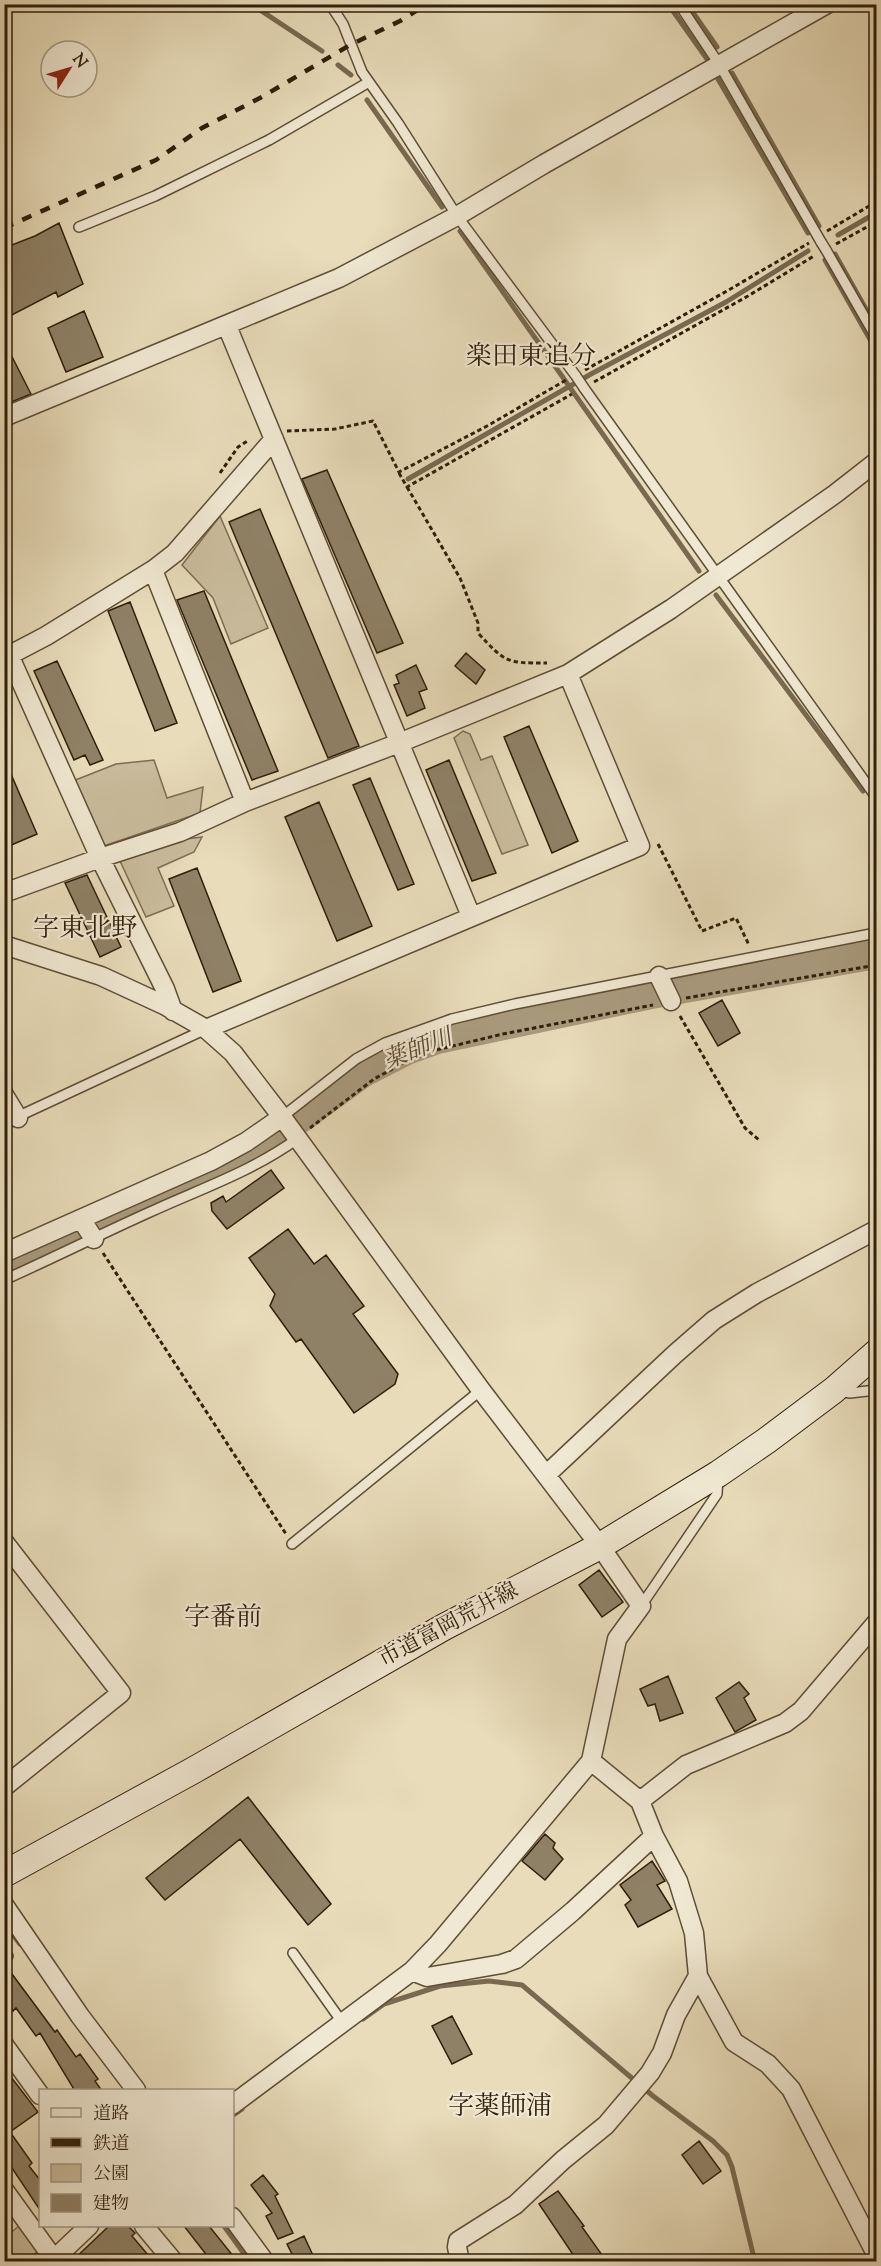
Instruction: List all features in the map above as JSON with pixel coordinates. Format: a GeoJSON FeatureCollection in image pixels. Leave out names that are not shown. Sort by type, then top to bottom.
{"type":"FeatureCollection","features":[{"type":"Feature","properties":{"kind":"street"},"geometry":{"type":"LineString","coordinates":[[4,417],[339,278],[457,216],[827,4]]}},
{"type":"Feature","properties":{"kind":"street"},"geometry":{"type":"LineString","coordinates":[[227,326],[471,916]]}},
{"type":"Feature","properties":{"kind":"street"},"geometry":{"type":"LineString","coordinates":[[173,1011],[165,989],[100,858],[7,657],[153,570],[175,553],[272,436]]}},
{"type":"Feature","properties":{"kind":"street"},"geometry":{"type":"LineString","coordinates":[[4,893],[180,832],[245,802],[399,743],[568,674],[719,576],[835,494],[876,462]]}},
{"type":"Feature","properties":{"kind":"street"},"geometry":{"type":"LineString","coordinates":[[153,570],[245,802]]}},
{"type":"Feature","properties":{"kind":"street"},"geometry":{"type":"LineString","coordinates":[[206,1029],[640,846],[568,674]]}},
{"type":"Feature","properties":{"kind":"street"},"geometry":{"type":"LineString","coordinates":[[4,945],[101,976],[206,1029],[233,1053],[600,1546],[641,1606],[617,1639],[591,1761],[438,1944],[412,1971],[234,2103]]}},
{"type":"Feature","properties":{"kind":"street"},"geometry":{"type":"LineString","coordinates":[[659,976],[671,1001]]}},
{"type":"Feature","properties":{"kind":"street"},"geometry":{"type":"LineString","coordinates":[[4,1095],[11,1120]]}},
{"type":"Feature","properties":{"kind":"street"},"geometry":{"type":"LineString","coordinates":[[4,1253],[228,1152],[282,1118]]}},
{"type":"Feature","properties":{"kind":"street"},"geometry":{"type":"LineString","coordinates":[[81,1219],[94,1239]]}},
{"type":"Feature","properties":{"kind":"street"},"geometry":{"type":"LineString","coordinates":[[546,1475],[714,1320],[757,1293],[855,1239],[876,1230]]}},
{"type":"Feature","properties":{"kind":"street","name":"市道富岡荒井線"},"geometry":{"type":"LineString","coordinates":[[4,1874],[194,1770],[444,1627],[600,1546],[718,1474],[834,1390],[876,1353]]}},
{"type":"Feature","properties":{"kind":"street"},"geometry":{"type":"LineString","coordinates":[[4,1542],[122,1693],[4,1787]]}},
{"type":"Feature","properties":{"kind":"street"},"geometry":{"type":"LineString","coordinates":[[640,1801],[686,1765],[786,1723],[801,1711],[876,1623]]}},
{"type":"Feature","properties":{"kind":"street"},"geometry":{"type":"LineString","coordinates":[[591,1761],[640,1801],[654,1836],[678,1881],[687,1908],[694,1933],[698,1976],[734,2042],[768,2064],[791,2089],[876,2254]]}},
{"type":"Feature","properties":{"kind":"street"},"geometry":{"type":"LineString","coordinates":[[412,1971],[427,1977],[502,1964],[516,1959],[566,1917],[654,1836]]}},
{"type":"Feature","properties":{"kind":"street"},"geometry":{"type":"LineString","coordinates":[[4,1905],[80,2016],[135,2089]]}},
{"type":"Feature","properties":{"kind":"street"},"geometry":{"type":"LineString","coordinates":[[460,2262],[458,2241],[515,2205],[563,2160],[606,2125],[662,2053],[676,2015],[698,1976]]}},
{"type":"Feature","properties":{"kind":"street"},"geometry":{"type":"LineString","coordinates":[[4,2044],[39,2094]]}},
{"type":"Feature","properties":{"kind":"street"},"geometry":{"type":"LineString","coordinates":[[4,2190],[54,2261],[88,2227]]}},
{"type":"Feature","properties":{"kind":"street"},"geometry":{"type":"LineString","coordinates":[[234,2220],[266,2262]]}},
{"type":"Feature","properties":{"kind":"street"},"geometry":{"type":"LineString","coordinates":[[145,2227],[174,2262]]}},
{"type":"Feature","properties":{"kind":"lane"},"geometry":{"type":"LineString","coordinates":[[330,4],[343,24],[362,72],[457,216],[575,376],[587,386],[875,794]]}},
{"type":"Feature","properties":{"kind":"lane"},"geometry":{"type":"LineString","coordinates":[[679,4],[719,64],[876,337]]}},
{"type":"Feature","properties":{"kind":"lane"},"geometry":{"type":"LineString","coordinates":[[79,227],[155,196],[269,140],[369,82]]}},
{"type":"Feature","properties":{"kind":"lane"},"geometry":{"type":"LineString","coordinates":[[282,1118],[356,1059],[385,1043],[452,1019],[515,1004],[876,933]]}},
{"type":"Feature","properties":{"kind":"lane"},"geometry":{"type":"LineString","coordinates":[[11,1120],[206,1029]]}},
{"type":"Feature","properties":{"kind":"lane"},"geometry":{"type":"LineString","coordinates":[[4,1280],[250,1168],[297,1139]]}},
{"type":"Feature","properties":{"kind":"lane"},"geometry":{"type":"LineString","coordinates":[[292,1544],[482,1390]]}},
{"type":"Feature","properties":{"kind":"lane"},"geometry":{"type":"LineString","coordinates":[[834,1390],[850,1393],[876,1390]]}},
{"type":"Feature","properties":{"kind":"lane"},"geometry":{"type":"LineString","coordinates":[[641,1606],[717,1494],[718,1474]]}},
{"type":"Feature","properties":{"kind":"lane"},"geometry":{"type":"LineString","coordinates":[[293,1953],[342,2022]]}},
{"type":"Feature","properties":{"kind":"path"},"geometry":{"type":"LineString","coordinates":[[834,227],[876,202]]}},
{"type":"Feature","properties":{"kind":"path"},"geometry":{"type":"LineString","coordinates":[[843,241],[876,222]]}},
{"type":"Feature","properties":{"kind":"path"},"geometry":{"type":"LineString","coordinates":[[575,376],[810,242]]}},
{"type":"Feature","properties":{"kind":"path"},"geometry":{"type":"LineString","coordinates":[[587,386],[748,296],[813,256]]}},
{"type":"Feature","properties":{"kind":"path"},"geometry":{"type":"LineString","coordinates":[[399,472],[558,386]]}},
{"type":"Feature","properties":{"kind":"path"},"geometry":{"type":"LineString","coordinates":[[407,488],[569,396]]}},
{"type":"Feature","properties":{"kind":"path"},"geometry":{"type":"LineString","coordinates":[[216,478],[238,447],[245,442],[373,421],[424,520],[460,578],[478,623],[478,633],[498,654],[514,663],[549,663]]}},
{"type":"Feature","properties":{"kind":"path"},"geometry":{"type":"LineString","coordinates":[[638,840],[649,837],[656,841],[702,931],[736,918],[755,958]]}},
{"type":"Feature","properties":{"kind":"path"},"geometry":{"type":"LineString","coordinates":[[297,1139],[374,1079],[405,1062],[436,1050],[503,1034],[671,1001],[876,966]]}},
{"type":"Feature","properties":{"kind":"path"},"geometry":{"type":"LineString","coordinates":[[671,1001],[745,1128],[759,1140]]}},
{"type":"Feature","properties":{"kind":"path"},"geometry":{"type":"LineString","coordinates":[[94,1239],[292,1544]]}},
{"type":"Feature","properties":{"kind":"green space"},"geometry":{"type":"Polygon","coordinates":[[[220,516],[268,628],[231,644],[213,598],[182,565],[220,516]]]}},
{"type":"Feature","properties":{"kind":"green space"},"geometry":{"type":"Polygon","coordinates":[[[463,731],[470,734],[481,760],[492,756],[528,845],[502,854],[454,738],[463,731]]]}},
{"type":"Feature","properties":{"kind":"green space"},"geometry":{"type":"Polygon","coordinates":[[[154,760],[167,798],[203,787],[200,813],[101,847],[73,781],[116,764],[154,760]]]}},
{"type":"Feature","properties":{"kind":"green space"},"geometry":{"type":"Polygon","coordinates":[[[202,837],[194,852],[158,868],[174,906],[146,917],[120,861],[178,840],[202,837]]]}},
{"type":"Feature","properties":{"kind":"green space"},"geometry":{"type":"Polygon","coordinates":[[[23,2223],[39,2250],[26,2261],[5,2262],[5,2237],[23,2223]]]}},
{"type":"Feature","properties":{"kind":"building"},"geometry":{"type":"Polygon","coordinates":[[[59,223],[83,284],[58,297],[56,292],[4,319],[4,248],[35,236],[59,223]]]}},
{"type":"Feature","properties":{"kind":"building"},"geometry":{"type":"Polygon","coordinates":[[[84,311],[103,357],[66,372],[48,328],[84,311]]]}},
{"type":"Feature","properties":{"kind":"building"},"geometry":{"type":"Polygon","coordinates":[[[4,341],[31,394],[4,405],[4,341]]]}},
{"type":"Feature","properties":{"kind":"building"},"geometry":{"type":"Polygon","coordinates":[[[327,470],[403,643],[377,653],[302,479],[327,470]]]}},
{"type":"Feature","properties":{"kind":"building"},"geometry":{"type":"Polygon","coordinates":[[[260,509],[359,746],[328,758],[229,522],[260,509]]]}},
{"type":"Feature","properties":{"kind":"building"},"geometry":{"type":"Polygon","coordinates":[[[204,591],[278,771],[252,780],[177,600],[204,591]]]}},
{"type":"Feature","properties":{"kind":"building"},"geometry":{"type":"Polygon","coordinates":[[[130,602],[177,723],[155,731],[108,611],[130,602]]]}},
{"type":"Feature","properties":{"kind":"building"},"geometry":{"type":"Polygon","coordinates":[[[466,653],[485,670],[476,684],[455,666],[466,653]]]}},
{"type":"Feature","properties":{"kind":"building"},"geometry":{"type":"Polygon","coordinates":[[[57,661],[103,760],[90,765],[85,755],[74,760],[34,671],[57,661]]]}},
{"type":"Feature","properties":{"kind":"building"},"geometry":{"type":"Polygon","coordinates":[[[416,665],[427,689],[419,692],[425,708],[407,716],[394,685],[399,683],[396,675],[416,665]]]}},
{"type":"Feature","properties":{"kind":"building"},"geometry":{"type":"Polygon","coordinates":[[[529,726],[578,841],[552,853],[504,737],[529,726]]]}},
{"type":"Feature","properties":{"kind":"building"},"geometry":{"type":"Polygon","coordinates":[[[4,758],[37,834],[9,846],[4,836],[4,758]]]}},
{"type":"Feature","properties":{"kind":"building"},"geometry":{"type":"Polygon","coordinates":[[[449,760],[496,873],[472,881],[426,770],[449,760]]]}},
{"type":"Feature","properties":{"kind":"building"},"geometry":{"type":"Polygon","coordinates":[[[370,778],[414,884],[398,890],[353,785],[370,778]]]}},
{"type":"Feature","properties":{"kind":"building"},"geometry":{"type":"Polygon","coordinates":[[[319,802],[372,926],[337,941],[285,817],[319,802]]]}},
{"type":"Feature","properties":{"kind":"building"},"geometry":{"type":"Polygon","coordinates":[[[197,868],[241,981],[213,992],[169,879],[197,868]]]}},
{"type":"Feature","properties":{"kind":"building"},"geometry":{"type":"Polygon","coordinates":[[[87,875],[121,947],[100,957],[65,883],[87,875]]]}},
{"type":"Feature","properties":{"kind":"building"},"geometry":{"type":"Polygon","coordinates":[[[722,1000],[740,1033],[718,1046],[699,1013],[722,1000]]]}},
{"type":"Feature","properties":{"kind":"building"},"geometry":{"type":"Polygon","coordinates":[[[271,1170],[284,1188],[227,1229],[212,1211],[211,1203],[223,1196],[226,1202],[271,1170]]]}},
{"type":"Feature","properties":{"kind":"building"},"geometry":{"type":"Polygon","coordinates":[[[288,1229],[314,1264],[326,1255],[364,1306],[353,1314],[398,1374],[395,1384],[354,1413],[301,1339],[296,1342],[270,1306],[275,1294],[249,1258],[288,1229]]]}},
{"type":"Feature","properties":{"kind":"building"},"geometry":{"type":"Polygon","coordinates":[[[599,1570],[623,1602],[602,1617],[579,1585],[599,1570]]]}},
{"type":"Feature","properties":{"kind":"building"},"geometry":{"type":"Polygon","coordinates":[[[668,1676],[683,1713],[660,1721],[655,1704],[648,1706],[640,1689],[668,1676]]]}},
{"type":"Feature","properties":{"kind":"building"},"geometry":{"type":"Polygon","coordinates":[[[739,1682],[749,1694],[744,1698],[756,1720],[735,1732],[716,1698],[739,1682]]]}},
{"type":"Feature","properties":{"kind":"building"},"geometry":{"type":"Polygon","coordinates":[[[248,1797],[331,1904],[308,1925],[240,1839],[165,1900],[146,1878],[248,1797]]]}},
{"type":"Feature","properties":{"kind":"building"},"geometry":{"type":"Polygon","coordinates":[[[545,1834],[555,1843],[553,1848],[563,1859],[545,1880],[522,1861],[545,1834]]]}},
{"type":"Feature","properties":{"kind":"building"},"geometry":{"type":"Polygon","coordinates":[[[652,1861],[665,1881],[657,1885],[672,1909],[638,1927],[625,1905],[631,1900],[620,1885],[652,1861]]]}},
{"type":"Feature","properties":{"kind":"building"},"geometry":{"type":"Polygon","coordinates":[[[12,1974],[76,2057],[80,2054],[98,2079],[95,2081],[101,2089],[74,2089],[40,2033],[36,2036],[16,2008],[13,2011],[4,1999],[4,1981],[12,1974]]]}},
{"type":"Feature","properties":{"kind":"building"},"geometry":{"type":"Polygon","coordinates":[[[452,2016],[472,2054],[452,2064],[432,2026],[452,2016]]]}},
{"type":"Feature","properties":{"kind":"building"},"geometry":{"type":"Polygon","coordinates":[[[4,2068],[38,2112],[10,2132],[32,2163],[29,2166],[39,2179],[39,2208],[4,2156],[4,2068]]]}},
{"type":"Feature","properties":{"kind":"building"},"geometry":{"type":"Polygon","coordinates":[[[699,2141],[721,2171],[703,2184],[682,2155],[699,2141]]]}},
{"type":"Feature","properties":{"kind":"building"},"geometry":{"type":"Polygon","coordinates":[[[263,2175],[278,2194],[275,2196],[293,2233],[278,2239],[266,2216],[272,2213],[251,2185],[263,2175]]]}},
{"type":"Feature","properties":{"kind":"building"},"geometry":{"type":"Polygon","coordinates":[[[558,2191],[607,2262],[578,2262],[539,2204],[558,2191]]]}},
{"type":"Feature","properties":{"kind":"building"},"geometry":{"type":"Polygon","coordinates":[[[108,2227],[129,2227],[135,2233],[132,2236],[154,2262],[71,2262],[108,2227]]]}},
{"type":"Feature","properties":{"kind":"building"},"geometry":{"type":"Polygon","coordinates":[[[185,2227],[210,2227],[238,2262],[212,2262],[185,2227]]]}},
{"type":"Feature","properties":{"kind":"building"},"geometry":{"type":"Polygon","coordinates":[[[304,2236],[316,2262],[296,2262],[287,2244],[304,2236]]]}},
{"type":"Feature","properties":{"kind":"waterway"},"geometry":{"type":"LineString","coordinates":[[251,4],[322,51]]}},
{"type":"Feature","properties":{"kind":"waterway"},"geometry":{"type":"LineString","coordinates":[[668,4],[707,59]]}},
{"type":"Feature","properties":{"kind":"waterway"},"geometry":{"type":"LineString","coordinates":[[687,4],[717,47]]}},
{"type":"Feature","properties":{"kind":"waterway"},"geometry":{"type":"LineString","coordinates":[[338,65],[351,75]]}},
{"type":"Feature","properties":{"kind":"waterway"},"geometry":{"type":"LineString","coordinates":[[732,73],[819,226]]}},
{"type":"Feature","properties":{"kind":"waterway"},"geometry":{"type":"LineString","coordinates":[[718,79],[808,233]]}},
{"type":"Feature","properties":{"kind":"waterway"},"geometry":{"type":"LineString","coordinates":[[367,100],[442,207]]}},
{"type":"Feature","properties":{"kind":"waterway"},"geometry":{"type":"LineString","coordinates":[[838,235],[876,213]]}},
{"type":"Feature","properties":{"kind":"waterway"},"geometry":{"type":"LineString","coordinates":[[460,231],[699,571]]}},
{"type":"Feature","properties":{"kind":"waterway"},"geometry":{"type":"LineString","coordinates":[[408,479],[591,374],[726,302],[808,251]]}},
{"type":"Feature","properties":{"kind":"waterway"},"geometry":{"type":"LineString","coordinates":[[835,254],[876,327]]}},
{"type":"Feature","properties":{"kind":"waterway"},"geometry":{"type":"LineString","coordinates":[[825,260],[876,350]]}},
{"type":"Feature","properties":{"kind":"waterway"},"geometry":{"type":"LineString","coordinates":[[716,595],[863,791],[876,781]]}},
{"type":"Feature","properties":{"kind":"waterway","name":"薬師川"},"geometry":{"type":"LineString","coordinates":[[4,1266],[248,1156],[362,1073],[409,1049],[437,1039],[651,994],[876,954]]}},
{"type":"Feature","properties":{"kind":"waterway"},"geometry":{"type":"LineString","coordinates":[[4,1923],[20,1944]]}},
{"type":"Feature","properties":{"kind":"waterway"},"geometry":{"type":"LineString","coordinates":[[363,2019],[384,2004],[440,1986],[489,1981],[522,1985],[653,2096],[713,2141],[727,2155],[755,2262]]}},
{"type":"Feature","properties":{"kind":"waterway"},"geometry":{"type":"LineString","coordinates":[[234,2115],[242,2109]]}},
{"type":"Feature","properties":{"kind":"waterway"},"geometry":{"type":"LineString","coordinates":[[225,2227],[250,2262]]}},
{"type":"Feature","properties":{"kind":"railway"},"geometry":{"type":"LineString","coordinates":[[4,228],[156,160],[202,128],[260,98],[350,45],[400,21],[427,4]]}},
{"type":"Feature","properties":{"kind":"district","name":"楽田東追分"},"geometry":{"type":"Point","coordinates":[531,357]}},
{"type":"Feature","properties":{"kind":"district","name":"字東北野"},"geometry":{"type":"Point","coordinates":[85,929]}},
{"type":"Feature","properties":{"kind":"district","name":"字番前"},"geometry":{"type":"Point","coordinates":[223,1618]}},
{"type":"Feature","properties":{"kind":"district","name":"字薬師浦"},"geometry":{"type":"Point","coordinates":[500,2107]}}]}
